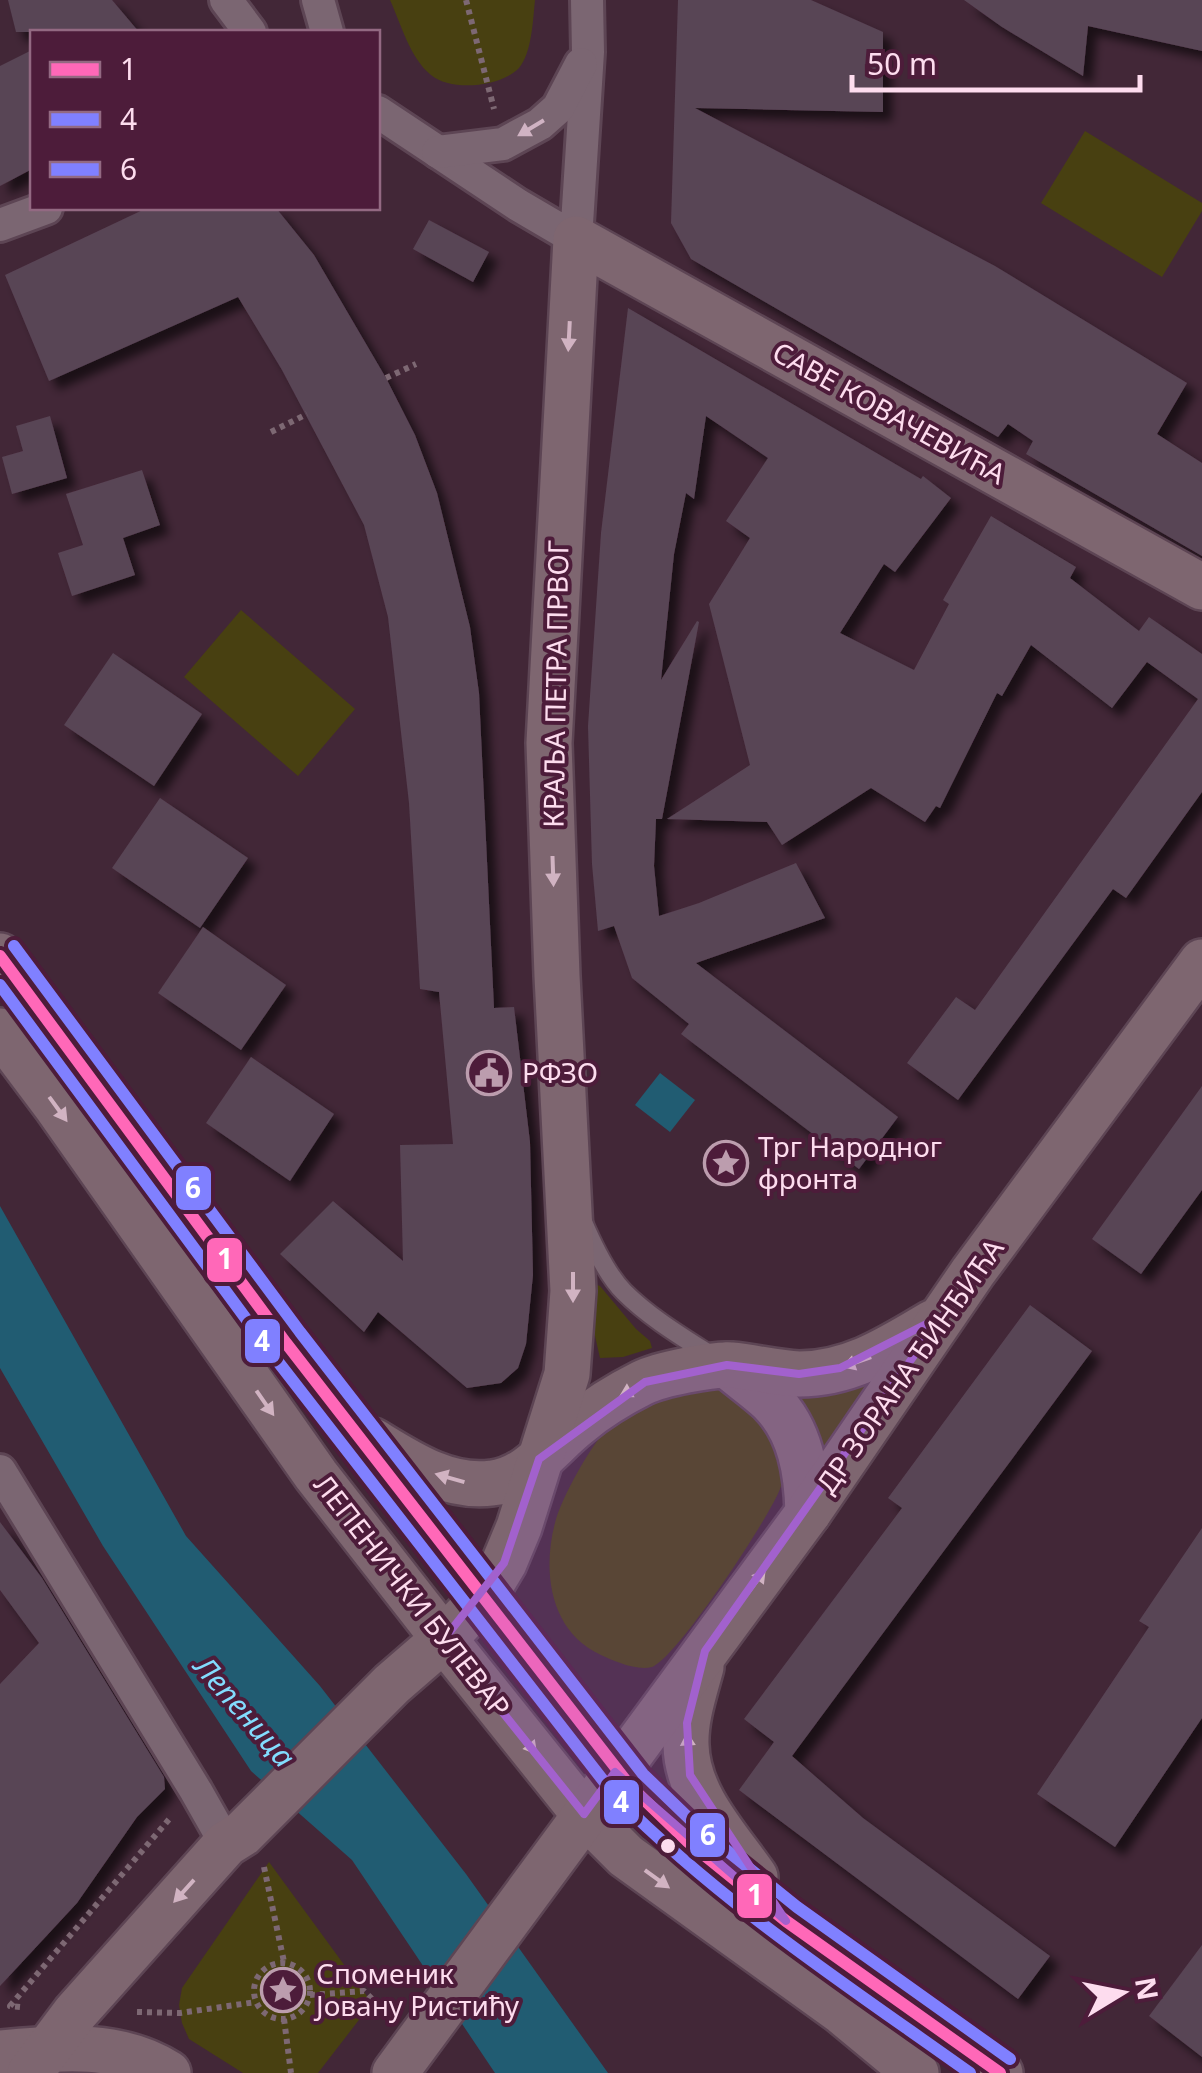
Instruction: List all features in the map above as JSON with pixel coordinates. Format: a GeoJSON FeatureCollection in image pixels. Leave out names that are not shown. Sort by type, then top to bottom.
{"type":"FeatureCollection","features":[{"type":"Feature","properties":{"kind":"main road","name":"САВЕ КОВАЧЕВИЋА"},"geometry":{"type":"LineString","coordinates":[[576,239],[1202,586]]}},
{"type":"Feature","properties":{"kind":"main road","name":"КРАЉА ПЕТРА ПРВОГ"},"geometry":{"type":"LineString","coordinates":[[569,1190],[549,742],[576,239]]}},
{"type":"Feature","properties":{"kind":"main road","name":"ЛЕПЕНИЧКИ БУЛЕВАР"},"geometry":{"type":"LineString","coordinates":[[0,956],[286,1343],[630,1786],[687,1841],[786,1920],[1000,2073]]}},
{"type":"Feature","properties":{"kind":"main road","name":"ДР ЗОРАНА ЂИНЂИЋА"},"geometry":{"type":"LineString","coordinates":[[405,2058],[808,1513],[942,1316],[1202,962]]}},
{"type":"Feature","properties":{"kind":"main road","name":"ЛЕПЕНИЧКИ БУЛЕВАР"},"geometry":{"type":"LineString","coordinates":[[0,1030],[316,1475],[584,1814],[626,1856],[841,2011],[916,2073]]}},
{"type":"Feature","properties":{"kind":"main road"},"geometry":{"type":"LineString","coordinates":[[39,2061],[75,2013],[238,1835],[392,1684],[444,1639],[483,1598],[504,1564],[567,1374],[574,1292],[569,1190]]}},
{"type":"Feature","properties":{"kind":"main road"},"geometry":{"type":"LineString","coordinates":[[356,1430],[413,1466],[468,1484],[486,1484],[522,1474],[578,1423],[644,1382],[727,1365],[799,1374],[859,1364],[942,1316]]}},
{"type":"Feature","properties":{"kind":"main road"},"geometry":{"type":"LineString","coordinates":[[727,1365],[773,1403],[794,1435],[807,1477],[808,1513]]}},
{"type":"Feature","properties":{"kind":"main road"},"geometry":{"type":"LineString","coordinates":[[705,1651],[687,1723],[690,1775],[712,1817],[786,1920]]}},
{"type":"Feature","properties":{"kind":"main road"},"geometry":{"type":"LineString","coordinates":[[124,1958],[119,2012],[124,2062]]}},
{"type":"Feature","properties":{"kind":"main road"},"geometry":{"type":"LineString","coordinates":[[0,2053],[39,2061],[94,2049],[124,2062],[156,2066],[168,2073]]}},
{"type":"Feature","properties":{"kind":"street"},"geometry":{"type":"LineString","coordinates":[[226,0],[248,30]]}},
{"type":"Feature","properties":{"kind":"street"},"geometry":{"type":"LineString","coordinates":[[318,0],[326,30]]}},
{"type":"Feature","properties":{"kind":"street"},"geometry":{"type":"LineString","coordinates":[[380,113],[576,239],[588,52],[587,0]]}},
{"type":"Feature","properties":{"kind":"street"},"geometry":{"type":"LineString","coordinates":[[438,152],[503,144],[540,124],[558,108],[588,52]]}},
{"type":"Feature","properties":{"kind":"street"},"geometry":{"type":"LineString","coordinates":[[0,226],[41,210]]}},
{"type":"Feature","properties":{"kind":"street"},"geometry":{"type":"LineString","coordinates":[[0,1470],[196,1791],[238,1835]]}},
{"type":"Feature","properties":{"kind":"lane"},"geometry":{"type":"LineString","coordinates":[[569,1190],[591,1240],[621,1290],[670,1329],[727,1365]]}},
{"type":"Feature","properties":{"kind":"path"},"geometry":{"type":"LineString","coordinates":[[466,0],[503,144]]}},
{"type":"Feature","properties":{"kind":"path"},"geometry":{"type":"LineString","coordinates":[[386,378],[416,364]]}},
{"type":"Feature","properties":{"kind":"path"},"geometry":{"type":"LineString","coordinates":[[271,432],[307,414]]}},
{"type":"Feature","properties":{"kind":"path"},"geometry":{"type":"LineString","coordinates":[[238,1835],[262,1854],[284,1963]]}},
{"type":"Feature","properties":{"kind":"path"},"geometry":{"type":"LineString","coordinates":[[284,1963],[296,1966],[307,1977],[310,1995],[297,2015],[284,2019],[268,2016],[261,2010],[254,1992],[266,1968],[284,1963]]}},
{"type":"Feature","properties":{"kind":"path"},"geometry":{"type":"LineString","coordinates":[[310,1995],[364,1991],[405,2058]]}},
{"type":"Feature","properties":{"kind":"path"},"geometry":{"type":"LineString","coordinates":[[284,2019],[291,2073]]}},
{"type":"Feature","properties":{"kind":"highlighted area"},"geometry":{"type":"Polygon","coordinates":[[[942,1316],[705,1651],[687,1723],[690,1775],[786,1921],[615,1772],[584,1814],[444,1639],[504,1563],[539,1459],[645,1382],[727,1365],[799,1374],[840,1368],[942,1316]]]}},
{"type":"Feature","properties":{"kind":"shaded area"},"geometry":{"type":"Polygon","coordinates":[[[390,0],[535,0],[527,54],[519,68],[500,80],[463,85],[440,80],[417,59],[390,0]]]}},
{"type":"Feature","properties":{"kind":"shaded area"},"geometry":{"type":"Polygon","coordinates":[[[1085,131],[1202,203],[1202,211],[1162,277],[1041,203],[1085,131]]]}},
{"type":"Feature","properties":{"kind":"shaded area"},"geometry":{"type":"Polygon","coordinates":[[[241,610],[355,709],[298,776],[184,677],[241,610]]]}},
{"type":"Feature","properties":{"kind":"shaded area"},"geometry":{"type":"Polygon","coordinates":[[[592,1283],[600,1286],[652,1348],[623,1357],[600,1358],[592,1283]]]}},
{"type":"Feature","properties":{"kind":"shaded area"},"geometry":{"type":"Polygon","coordinates":[[[880,1369],[823,1452],[787,1393],[880,1369]]]}},
{"type":"Feature","properties":{"kind":"shaded area"},"geometry":{"type":"Polygon","coordinates":[[[700,1383],[730,1388],[754,1409],[783,1451],[783,1478],[772,1505],[701,1614],[664,1658],[652,1667],[632,1667],[584,1645],[561,1616],[550,1580],[555,1523],[578,1471],[611,1424],[641,1404],[700,1383]]]}},
{"type":"Feature","properties":{"kind":"shaded area"},"geometry":{"type":"Polygon","coordinates":[[[269,1862],[372,2003],[318,2073],[243,2073],[189,2039],[182,2023],[182,1988],[269,1862]]]}},
{"type":"Feature","properties":{"kind":"water"},"geometry":{"type":"Polygon","coordinates":[[[660,1073],[695,1100],[670,1132],[635,1105],[660,1073]]]}},
{"type":"Feature","properties":{"kind":"water","name":"Лепеница"},"geometry":{"type":"Polygon","coordinates":[[[0,1206],[186,1536],[320,1686],[466,1874],[608,2073],[495,2073],[352,1860],[251,1771],[103,1546],[0,1368],[0,1206]]]}},
{"type":"Feature","properties":{"kind":"building"},"geometry":{"type":"Polygon","coordinates":[[[8,0],[112,0],[137,30],[30,30],[16,32],[8,0]]]}},
{"type":"Feature","properties":{"kind":"building"},"geometry":{"type":"Polygon","coordinates":[[[678,0],[811,0],[883,32],[883,112],[695,108],[995,266],[1187,383],[1157,434],[1202,463],[1202,556],[1026,454],[1033,441],[1008,424],[998,437],[691,259],[671,223],[678,0]]]}},
{"type":"Feature","properties":{"kind":"building"},"geometry":{"type":"Polygon","coordinates":[[[964,0],[1202,0],[1202,51],[1088,26],[1083,76],[964,0]]]}},
{"type":"Feature","properties":{"kind":"building"},"geometry":{"type":"Polygon","coordinates":[[[30,51],[30,170],[0,186],[0,66],[30,51]]]}},
{"type":"Feature","properties":{"kind":"building"},"geometry":{"type":"Polygon","coordinates":[[[143,210],[278,210],[314,255],[415,435],[437,493],[470,627],[479,693],[494,1008],[514,1007],[530,1142],[533,1275],[526,1344],[518,1368],[501,1383],[467,1388],[378,1312],[364,1332],[280,1254],[333,1201],[403,1261],[400,1145],[453,1144],[439,992],[420,989],[409,803],[388,617],[364,525],[282,370],[238,297],[49,381],[5,275],[143,210]]]}},
{"type":"Feature","properties":{"kind":"building"},"geometry":{"type":"Polygon","coordinates":[[[429,220],[489,252],[473,282],[413,249],[429,220]]]}},
{"type":"Feature","properties":{"kind":"building"},"geometry":{"type":"Polygon","coordinates":[[[628,308],[921,479],[923,476],[951,498],[895,572],[884,564],[840,633],[914,670],[949,604],[943,600],[991,516],[1076,567],[1070,578],[1139,631],[1149,617],[1202,654],[1202,792],[1126,898],[1113,889],[958,1100],[907,1063],[956,997],[975,1010],[1198,699],[1147,662],[1112,708],[1031,645],[1002,696],[997,693],[940,808],[936,806],[925,822],[871,788],[782,845],[767,822],[667,819],[750,765],[709,604],[750,538],[726,521],[768,458],[706,416],[694,499],[686,493],[674,554],[661,680],[699,622],[662,819],[656,819],[654,866],[659,916],[796,863],[825,918],[696,963],[898,1117],[859,1169],[681,1034],[689,1024],[632,978],[614,926],[598,931],[588,726],[601,533],[628,308]]]}},
{"type":"Feature","properties":{"kind":"building"},"geometry":{"type":"Polygon","coordinates":[[[50,416],[67,478],[12,494],[2,457],[23,451],[16,426],[50,416]]]}},
{"type":"Feature","properties":{"kind":"building"},"geometry":{"type":"Polygon","coordinates":[[[142,470],[160,525],[123,538],[135,575],[72,596],[58,553],[83,545],[66,494],[142,470]]]}},
{"type":"Feature","properties":{"kind":"building"},"geometry":{"type":"Polygon","coordinates":[[[113,653],[202,714],[154,786],[64,725],[113,653]]]}},
{"type":"Feature","properties":{"kind":"building"},"geometry":{"type":"Polygon","coordinates":[[[160,798],[248,858],[200,928],[112,868],[160,798]]]}},
{"type":"Feature","properties":{"kind":"building"},"geometry":{"type":"Polygon","coordinates":[[[203,927],[286,985],[241,1050],[158,993],[203,927]]]}},
{"type":"Feature","properties":{"kind":"building"},"geometry":{"type":"Polygon","coordinates":[[[251,1057],[334,1114],[290,1181],[206,1123],[251,1057]]]}},
{"type":"Feature","properties":{"kind":"building"},"geometry":{"type":"Polygon","coordinates":[[[1202,1086],[1202,1190],[1141,1274],[1092,1239],[1202,1086]]]}},
{"type":"Feature","properties":{"kind":"building"},"geometry":{"type":"Polygon","coordinates":[[[1030,1305],[1092,1351],[792,1756],[863,1818],[1050,1956],[1018,1999],[739,1790],[774,1742],[744,1719],[902,1508],[888,1498],[1030,1305]]]}},
{"type":"Feature","properties":{"kind":"building"},"geometry":{"type":"Polygon","coordinates":[[[0,1522],[42,1578],[164,1777],[165,1789],[137,1817],[77,1903],[0,1986],[0,1684],[39,1643],[0,1590],[0,1522]]]}},
{"type":"Feature","properties":{"kind":"building"},"geometry":{"type":"Polygon","coordinates":[[[1202,1528],[1202,1718],[1115,1847],[1037,1794],[1149,1627],[1139,1621],[1202,1528]]]}},
{"type":"Feature","properties":{"kind":"building"},"geometry":{"type":"Polygon","coordinates":[[[1202,1945],[1202,2057],[1149,2016],[1202,1945]]]}},
{"type":"Feature","properties":{"kind":"transit line","name":"6"},"geometry":{"type":"LineString","coordinates":[[14,946],[300,1332],[643,1774],[699,1828],[797,1907],[1010,2059]]}},
{"type":"Feature","properties":{"kind":"transit line","name":"1"},"geometry":{"type":"LineString","coordinates":[[0,956],[286,1343],[630,1786],[687,1841],[786,1921],[1000,2073]]}},
{"type":"Feature","properties":{"kind":"transit line","name":"4"},"geometry":{"type":"LineString","coordinates":[[0,985],[272,1354],[616,1797],[742,1908],[970,2073]]}},
{"type":"Feature","properties":{"kind":"place","name":"РФЗО"},"geometry":{"type":"Point","coordinates":[489,1073]}},
{"type":"Feature","properties":{"kind":"place","name":"Трг Народног фронта"},"geometry":{"type":"Point","coordinates":[726,1163]}},
{"type":"Feature","properties":{"kind":"place","name":"Споменик Јовану Ристићу"},"geometry":{"type":"Point","coordinates":[283,1990]}}]}
